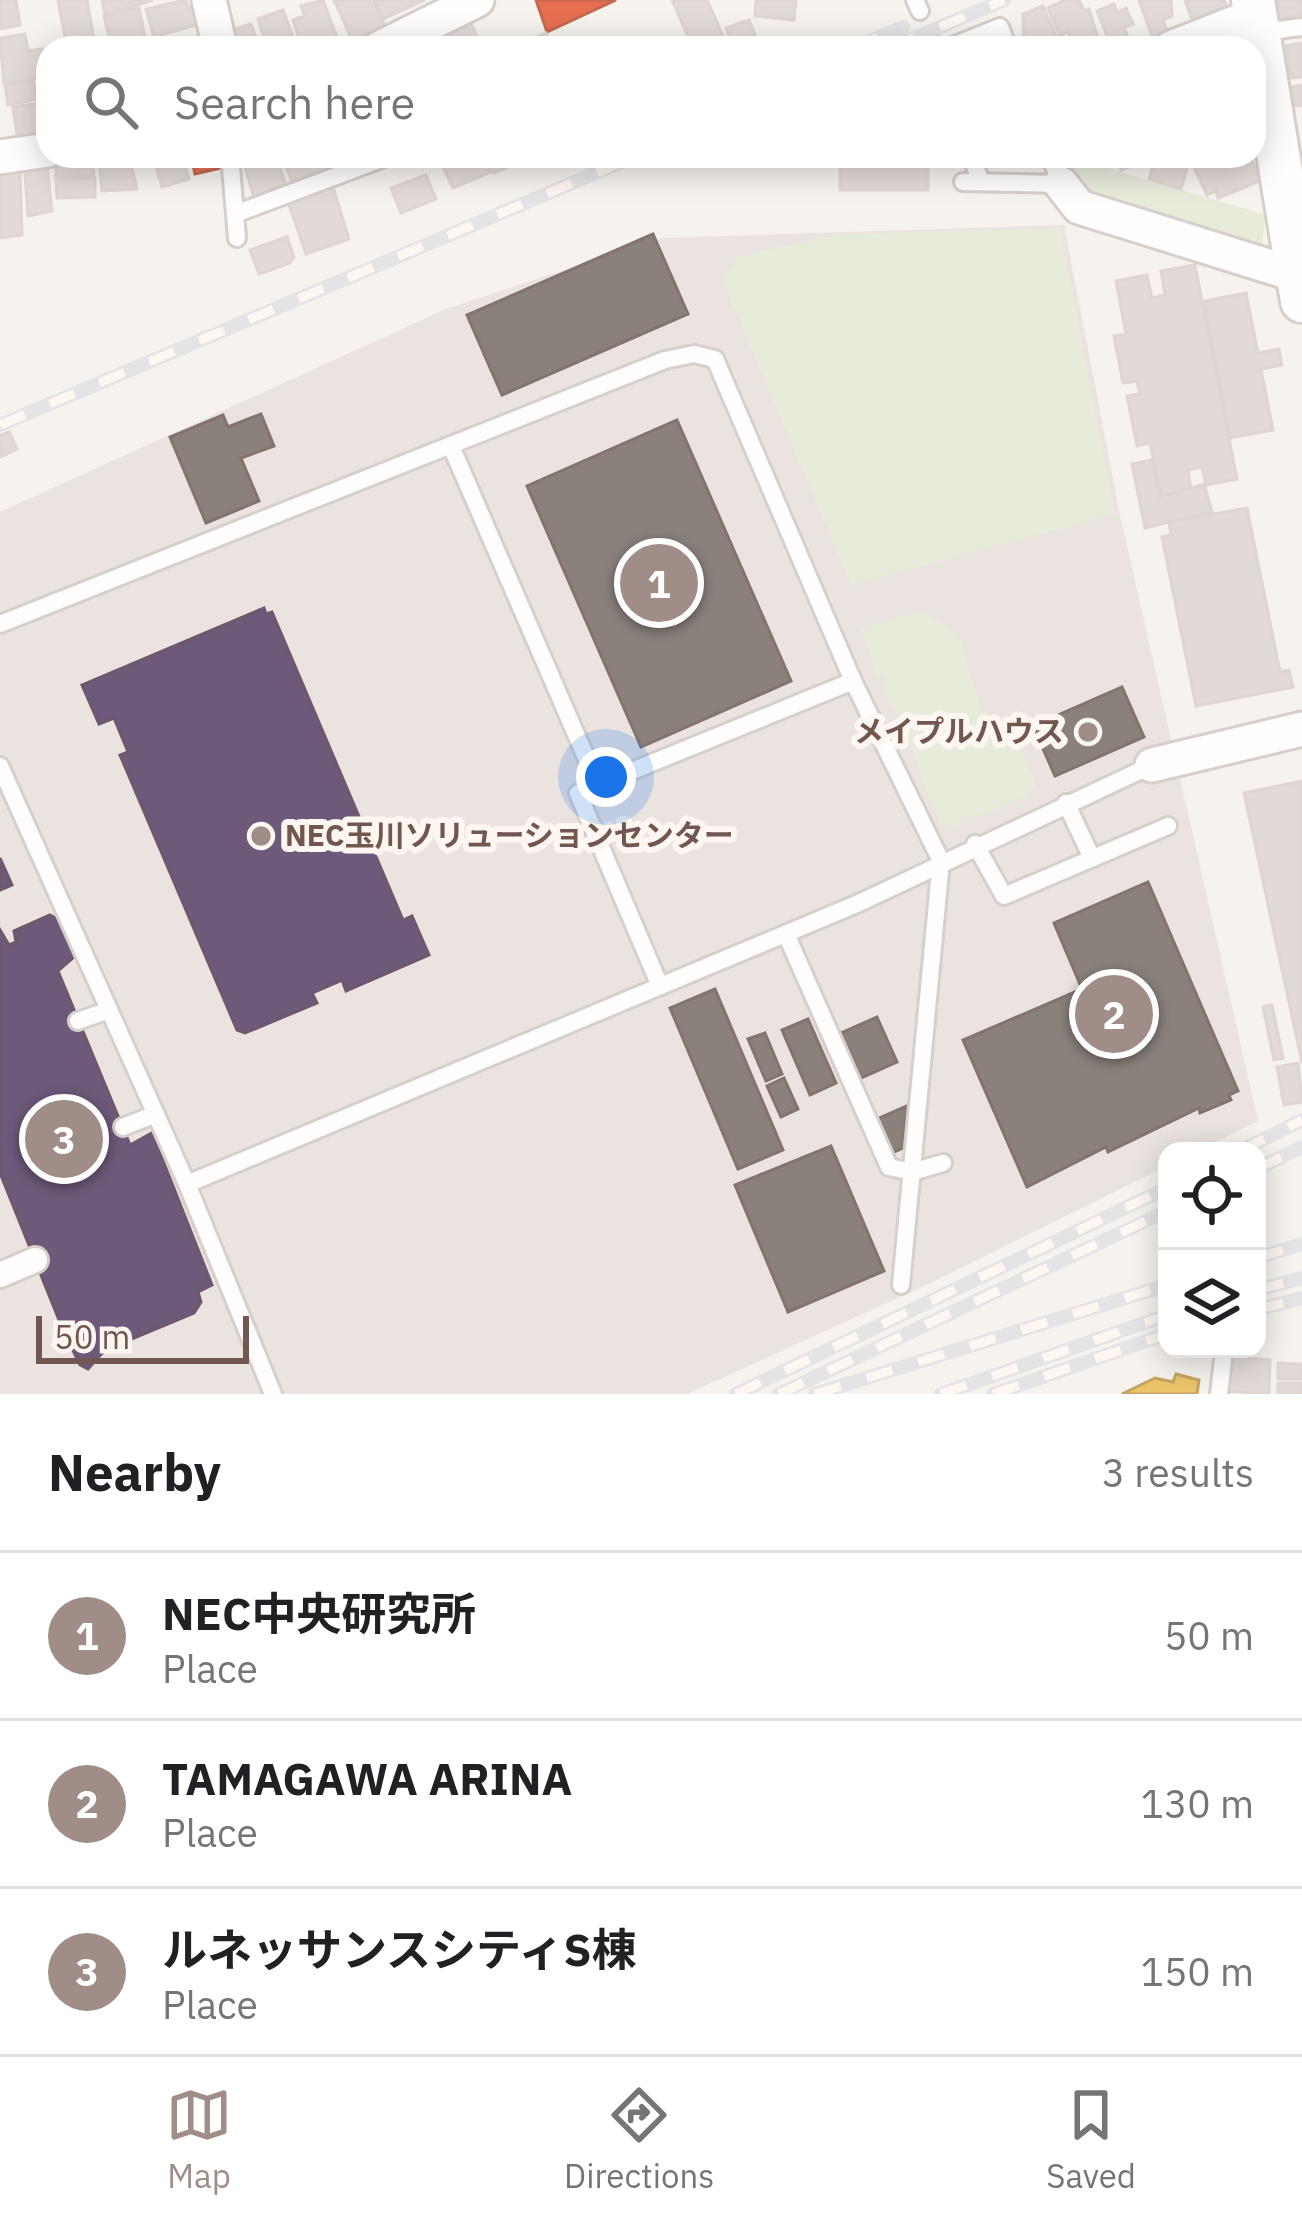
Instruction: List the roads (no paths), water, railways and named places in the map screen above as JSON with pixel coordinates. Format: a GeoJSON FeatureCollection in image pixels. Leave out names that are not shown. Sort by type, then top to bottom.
{"type":"FeatureCollection","features":[{"type":"Feature","properties":{"kind":"street"},"geometry":{"type":"LineString","coordinates":[[209,0],[217,36]]}},
{"type":"Feature","properties":{"kind":"street"},"geometry":{"type":"LineString","coordinates":[[415,36],[435,29],[477,0]]}},
{"type":"Feature","properties":{"kind":"street"},"geometry":{"type":"LineString","coordinates":[[1202,36],[1255,16]]}},
{"type":"Feature","properties":{"kind":"street"},"geometry":{"type":"LineString","coordinates":[[1055,170],[1079,208],[1299,288],[1288,143],[1266,58]]}},
{"type":"Feature","properties":{"kind":"street"},"geometry":{"type":"LineString","coordinates":[[0,157],[36,152]]}},
{"type":"Feature","properties":{"kind":"street"},"geometry":{"type":"LineString","coordinates":[[1151,765],[1302,729]]}},
{"type":"Feature","properties":{"kind":"street"},"geometry":{"type":"LineString","coordinates":[[0,1275],[35,1260]]}},
{"type":"Feature","properties":{"kind":"lane"},"geometry":{"type":"LineString","coordinates":[[1255,16],[1302,27]]}},
{"type":"Feature","properties":{"kind":"lane"},"geometry":{"type":"LineString","coordinates":[[971,36],[1000,27],[1003,36]]}},
{"type":"Feature","properties":{"kind":"lane"},"geometry":{"type":"LineString","coordinates":[[231,168],[237,238]]}},
{"type":"Feature","properties":{"kind":"lane"},"geometry":{"type":"LineString","coordinates":[[235,214],[357,168]]}},
{"type":"Feature","properties":{"kind":"lane"},"geometry":{"type":"LineString","coordinates":[[971,168],[972,182],[1055,170]]}},
{"type":"Feature","properties":{"kind":"lane"},"geometry":{"type":"LineString","coordinates":[[0,624],[665,361],[694,354],[715,359],[853,681],[940,861],[901,1285]]}},
{"type":"Feature","properties":{"kind":"lane"},"geometry":{"type":"LineString","coordinates":[[451,446],[598,784]]}},
{"type":"Feature","properties":{"kind":"lane"},"geometry":{"type":"LineString","coordinates":[[660,986],[578,793],[853,681]]}},
{"type":"Feature","properties":{"kind":"lane"},"geometry":{"type":"LineString","coordinates":[[187,1184],[786,934],[1151,765]]}},
{"type":"Feature","properties":{"kind":"lane"},"geometry":{"type":"LineString","coordinates":[[0,766],[187,1184],[273,1394]]}},
{"type":"Feature","properties":{"kind":"lane"},"geometry":{"type":"LineString","coordinates":[[1066,803],[1092,858]]}},
{"type":"Feature","properties":{"kind":"lane"},"geometry":{"type":"LineString","coordinates":[[974,844],[1004,896],[1168,826]]}},
{"type":"Feature","properties":{"kind":"lane"},"geometry":{"type":"LineString","coordinates":[[786,934],[890,1167],[912,1172],[943,1163]]}},
{"type":"Feature","properties":{"kind":"lane"},"geometry":{"type":"LineString","coordinates":[[78,1021],[109,1010]]}},
{"type":"Feature","properties":{"kind":"lane"},"geometry":{"type":"LineString","coordinates":[[123,1127],[156,1114]]}},
{"type":"Feature","properties":{"kind":"lane"},"geometry":{"type":"LineString","coordinates":[[1219,1394],[1223,1360]]}},
{"type":"Feature","properties":{"kind":"railway"},"geometry":{"type":"LineString","coordinates":[[918,36],[1004,0]]}},
{"type":"Feature","properties":{"kind":"railway"},"geometry":{"type":"LineString","coordinates":[[882,36],[903,27]]}},
{"type":"Feature","properties":{"kind":"railway"},"geometry":{"type":"LineString","coordinates":[[0,425],[608,168]]}},
{"type":"Feature","properties":{"kind":"railway"},"geometry":{"type":"LineString","coordinates":[[1258,1142],[1302,1120]]}},
{"type":"Feature","properties":{"kind":"railway"},"geometry":{"type":"LineString","coordinates":[[1266,1165],[1302,1147]]}},
{"type":"Feature","properties":{"kind":"railway"},"geometry":{"type":"LineString","coordinates":[[736,1394],[1158,1192]]}},
{"type":"Feature","properties":{"kind":"railway"},"geometry":{"type":"LineString","coordinates":[[779,1394],[1158,1215]]}},
{"type":"Feature","properties":{"kind":"railway"},"geometry":{"type":"LineString","coordinates":[[1266,1255],[1302,1244]]}},
{"type":"Feature","properties":{"kind":"railway"},"geometry":{"type":"LineString","coordinates":[[1266,1288],[1302,1278]]}},
{"type":"Feature","properties":{"kind":"railway"},"geometry":{"type":"LineString","coordinates":[[815,1394],[1158,1288]]}},
{"type":"Feature","properties":{"kind":"railway"},"geometry":{"type":"LineString","coordinates":[[1266,1308],[1302,1298]]}},
{"type":"Feature","properties":{"kind":"railway"},"geometry":{"type":"LineString","coordinates":[[941,1394],[1158,1318]]}},
{"type":"Feature","properties":{"kind":"railway"},"geometry":{"type":"LineString","coordinates":[[993,1394],[1158,1337]]}},
{"type":"Feature","properties":{"kind":"place","name":"NEC中央研究所"},"geometry":{"type":"Point","coordinates":[659,583]}},
{"type":"Feature","properties":{"kind":"place","name":"メイプルハウス"},"geometry":{"type":"Point","coordinates":[1088,732]}},
{"type":"Feature","properties":{"kind":"place","name":"NEC玉川ソリューションセンター"},"geometry":{"type":"Point","coordinates":[261,836]}},
{"type":"Feature","properties":{"kind":"place","name":"TAMAGAWA ARINA"},"geometry":{"type":"Point","coordinates":[1114,1014]}},
{"type":"Feature","properties":{"kind":"place","name":"ルネッサンスシティS棟"},"geometry":{"type":"Point","coordinates":[64,1139]}}]}
